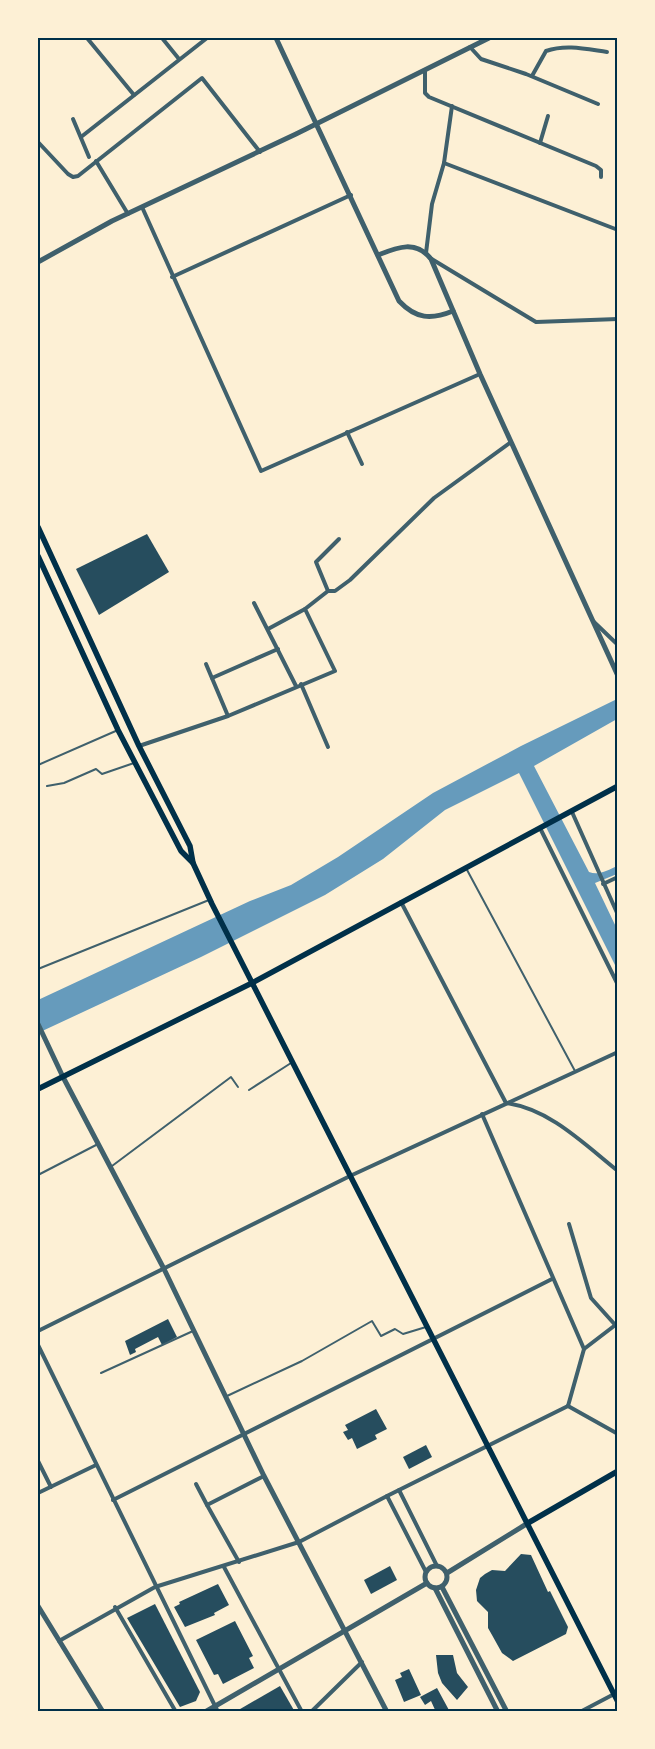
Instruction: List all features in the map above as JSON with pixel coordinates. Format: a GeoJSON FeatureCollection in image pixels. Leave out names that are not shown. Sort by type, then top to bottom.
{"type":"FeatureCollection","features":[{"type":"Feature","properties":{"kind":"main road"},"geometry":{"type":"LineString","coordinates":[[38,527],[139,746],[190,846],[192,863]]}},
{"type":"Feature","properties":{"kind":"main road"},"geometry":{"type":"LineString","coordinates":[[38,556],[134,763],[180,851],[192,863],[350,1176],[616,1693],[618,1702]]}},
{"type":"Feature","properties":{"kind":"main road"},"geometry":{"type":"LineString","coordinates":[[128,751],[139,746]]}},
{"type":"Feature","properties":{"kind":"main road"},"geometry":{"type":"LineString","coordinates":[[38,1089],[252,983],[618,786]]}},
{"type":"Feature","properties":{"kind":"main road"},"geometry":{"type":"LineString","coordinates":[[528,1523],[618,1471]]}},
{"type":"Feature","properties":{"kind":"street"},"geometry":{"type":"LineString","coordinates":[[87,38],[134,95]]}},
{"type":"Feature","properties":{"kind":"street"},"geometry":{"type":"LineString","coordinates":[[162,38],[180,59]]}},
{"type":"Feature","properties":{"kind":"street"},"geometry":{"type":"LineString","coordinates":[[81,137],[207,38]]}},
{"type":"Feature","properties":{"kind":"street"},"geometry":{"type":"LineString","coordinates":[[276,38],[399,301],[407,310],[425,318],[453,310]]}},
{"type":"Feature","properties":{"kind":"street"},"geometry":{"type":"LineString","coordinates":[[38,262],[128,214],[260,152],[488,38]]}},
{"type":"Feature","properties":{"kind":"street"},"geometry":{"type":"LineString","coordinates":[[532,76],[546,51],[556,47],[567,46],[606,52]]}},
{"type":"Feature","properties":{"kind":"street"},"geometry":{"type":"LineString","coordinates":[[470,47],[481,59],[532,76],[598,104]]}},
{"type":"Feature","properties":{"kind":"street"},"geometry":{"type":"LineString","coordinates":[[426,70],[425,93],[429,97],[596,166],[601,170],[601,177]]}},
{"type":"Feature","properties":{"kind":"street"},"geometry":{"type":"LineString","coordinates":[[38,142],[73,178],[202,78],[260,152]]}},
{"type":"Feature","properties":{"kind":"street"},"geometry":{"type":"LineString","coordinates":[[452,106],[444,163],[432,204],[428,255],[480,374],[618,676]]}},
{"type":"Feature","properties":{"kind":"street"},"geometry":{"type":"LineString","coordinates":[[540,143],[548,116]]}},
{"type":"Feature","properties":{"kind":"street"},"geometry":{"type":"LineString","coordinates":[[73,119],[89,156]]}},
{"type":"Feature","properties":{"kind":"street"},"geometry":{"type":"LineString","coordinates":[[96,161],[128,214]]}},
{"type":"Feature","properties":{"kind":"street"},"geometry":{"type":"LineString","coordinates":[[444,163],[618,230]]}},
{"type":"Feature","properties":{"kind":"street"},"geometry":{"type":"LineString","coordinates":[[172,276],[350,195]]}},
{"type":"Feature","properties":{"kind":"street"},"geometry":{"type":"LineString","coordinates":[[142,208],[261,471],[480,374]]}},
{"type":"Feature","properties":{"kind":"street"},"geometry":{"type":"LineString","coordinates":[[378,255],[409,246],[428,255],[536,322],[618,318]]}},
{"type":"Feature","properties":{"kind":"street"},"geometry":{"type":"LineString","coordinates":[[347,432],[362,464]]}},
{"type":"Feature","properties":{"kind":"street"},"geometry":{"type":"LineString","coordinates":[[268,630],[305,608],[328,591],[335,591],[350,580],[434,498],[511,442]]}},
{"type":"Feature","properties":{"kind":"street"},"geometry":{"type":"LineString","coordinates":[[328,591],[316,562],[339,539]]}},
{"type":"Feature","properties":{"kind":"street"},"geometry":{"type":"LineString","coordinates":[[254,603],[296,686]]}},
{"type":"Feature","properties":{"kind":"street"},"geometry":{"type":"LineString","coordinates":[[139,746],[228,716],[335,671],[305,608]]}},
{"type":"Feature","properties":{"kind":"street"},"geometry":{"type":"LineString","coordinates":[[592,620],[618,645]]}},
{"type":"Feature","properties":{"kind":"street"},"geometry":{"type":"LineString","coordinates":[[212,678],[278,649]]}},
{"type":"Feature","properties":{"kind":"street"},"geometry":{"type":"LineString","coordinates":[[206,664],[228,716]]}},
{"type":"Feature","properties":{"kind":"street"},"geometry":{"type":"LineString","coordinates":[[301,684],[328,747]]}},
{"type":"Feature","properties":{"kind":"street"},"geometry":{"type":"LineString","coordinates":[[572,812],[618,915]]}},
{"type":"Feature","properties":{"kind":"street"},"geometry":{"type":"LineString","coordinates":[[541,827],[618,985]]}},
{"type":"Feature","properties":{"kind":"street"},"geometry":{"type":"LineString","coordinates":[[603,884],[618,877]]}},
{"type":"Feature","properties":{"kind":"street"},"geometry":{"type":"LineString","coordinates":[[402,902],[506,1103]]}},
{"type":"Feature","properties":{"kind":"street"},"geometry":{"type":"LineString","coordinates":[[38,1024],[63,1077],[164,1269],[243,1435],[346,1629],[387,1712]]}},
{"type":"Feature","properties":{"kind":"street"},"geometry":{"type":"LineString","coordinates":[[38,1331],[350,1176],[618,1052]]}},
{"type":"Feature","properties":{"kind":"street"},"geometry":{"type":"LineString","coordinates":[[506,1103],[523,1105],[563,1127],[618,1171]]}},
{"type":"Feature","properties":{"kind":"street"},"geometry":{"type":"LineString","coordinates":[[482,1114],[584,1349]]}},
{"type":"Feature","properties":{"kind":"street"},"geometry":{"type":"LineString","coordinates":[[59,1641],[155,1587],[300,1542],[398,1490],[568,1406],[584,1349],[616,1326],[591,1298],[569,1224]]}},
{"type":"Feature","properties":{"kind":"street"},"geometry":{"type":"LineString","coordinates":[[114,1500],[552,1279]]}},
{"type":"Feature","properties":{"kind":"street"},"geometry":{"type":"LineString","coordinates":[[38,1345],[155,1587],[218,1712]]}},
{"type":"Feature","properties":{"kind":"street"},"geometry":{"type":"LineString","coordinates":[[568,1406],[618,1434]]}},
{"type":"Feature","properties":{"kind":"street"},"geometry":{"type":"LineString","coordinates":[[38,1461],[51,1487]]}},
{"type":"Feature","properties":{"kind":"street"},"geometry":{"type":"LineString","coordinates":[[38,1493],[96,1465]]}},
{"type":"Feature","properties":{"kind":"street"},"geometry":{"type":"LineString","coordinates":[[207,1504],[264,1476]]}},
{"type":"Feature","properties":{"kind":"street"},"geometry":{"type":"LineString","coordinates":[[196,1484],[239,1562]]}},
{"type":"Feature","properties":{"kind":"street"},"geometry":{"type":"LineString","coordinates":[[398,1490],[437,1566]]}},
{"type":"Feature","properties":{"kind":"street"},"geometry":{"type":"LineString","coordinates":[[387,1496],[426,1572],[426,1583]]}},
{"type":"Feature","properties":{"kind":"street"},"geometry":{"type":"LineString","coordinates":[[447,1573],[528,1523]]}},
{"type":"Feature","properties":{"kind":"street"},"geometry":{"type":"LineString","coordinates":[[426,1572],[432,1566],[437,1566],[442,1567],[447,1573],[448,1580],[442,1587],[435,1588]]}},
{"type":"Feature","properties":{"kind":"street"},"geometry":{"type":"LineString","coordinates":[[224,1567],[302,1712]]}},
{"type":"Feature","properties":{"kind":"street"},"geometry":{"type":"LineString","coordinates":[[205,1712],[426,1583]]}},
{"type":"Feature","properties":{"kind":"street"},"geometry":{"type":"LineString","coordinates":[[426,1583],[435,1588],[498,1712]]}},
{"type":"Feature","properties":{"kind":"street"},"geometry":{"type":"LineString","coordinates":[[442,1587],[507,1712]]}},
{"type":"Feature","properties":{"kind":"street"},"geometry":{"type":"LineString","coordinates":[[38,1606],[103,1712]]}},
{"type":"Feature","properties":{"kind":"street"},"geometry":{"type":"LineString","coordinates":[[115,1608],[176,1712]]}},
{"type":"Feature","properties":{"kind":"street"},"geometry":{"type":"LineString","coordinates":[[311,1712],[362,1662]]}},
{"type":"Feature","properties":{"kind":"street"},"geometry":{"type":"LineString","coordinates":[[580,1712],[616,1693]]}},
{"type":"Feature","properties":{"kind":"lane"},"geometry":{"type":"LineString","coordinates":[[38,765],[118,730]]}},
{"type":"Feature","properties":{"kind":"lane"},"geometry":{"type":"LineString","coordinates":[[47,786],[64,783],[96,769],[102,774],[134,763]]}},
{"type":"Feature","properties":{"kind":"lane"},"geometry":{"type":"LineString","coordinates":[[466,868],[575,1071]]}},
{"type":"Feature","properties":{"kind":"lane"},"geometry":{"type":"LineString","coordinates":[[38,969],[211,902]]}},
{"type":"Feature","properties":{"kind":"lane"},"geometry":{"type":"LineString","coordinates":[[249,1090],[293,1062]]}},
{"type":"Feature","properties":{"kind":"lane"},"geometry":{"type":"LineString","coordinates":[[110,1167],[231,1077],[238,1087]]}},
{"type":"Feature","properties":{"kind":"lane"},"geometry":{"type":"LineString","coordinates":[[38,1175],[98,1144]]}},
{"type":"Feature","properties":{"kind":"lane"},"geometry":{"type":"LineString","coordinates":[[225,1398],[302,1361],[372,1321],[381,1336],[395,1329],[403,1334],[427,1326]]}},
{"type":"Feature","properties":{"kind":"lane"},"geometry":{"type":"LineString","coordinates":[[101,1373],[193,1331]]}},
{"type":"Feature","properties":{"kind":"water"},"geometry":{"type":"Polygon","coordinates":[[[617,699],[617,719],[534,766],[589,872],[600,873],[617,866],[617,874],[595,883],[617,929],[617,969],[519,773],[445,810],[383,859],[325,895],[201,957],[38,1033],[38,1000],[250,901],[291,885],[338,857],[433,793],[521,746],[617,699]]]}},
{"type":"Feature","properties":{"kind":"building"},"geometry":{"type":"Polygon","coordinates":[[[147,534],[169,572],[99,615],[76,569],[147,534]]]}},
{"type":"Feature","properties":{"kind":"building"},"geometry":{"type":"Polygon","coordinates":[[[168,1319],[177,1337],[162,1345],[158,1337],[135,1349],[136,1352],[130,1355],[125,1341],[168,1319]]]}},
{"type":"Feature","properties":{"kind":"building"},"geometry":{"type":"Polygon","coordinates":[[[376,1409],[387,1429],[375,1435],[377,1439],[357,1449],[352,1438],[348,1440],[343,1432],[348,1430],[345,1425],[376,1409]]]}},
{"type":"Feature","properties":{"kind":"building"},"geometry":{"type":"Polygon","coordinates":[[[426,1445],[432,1457],[409,1469],[403,1457],[426,1445]]]}},
{"type":"Feature","properties":{"kind":"building"},"geometry":{"type":"Polygon","coordinates":[[[521,1554],[531,1555],[548,1592],[550,1591],[568,1627],[566,1634],[513,1661],[502,1653],[488,1628],[488,1612],[477,1601],[476,1590],[480,1578],[485,1574],[492,1570],[505,1571],[521,1554]]]}},
{"type":"Feature","properties":{"kind":"building"},"geometry":{"type":"Polygon","coordinates":[[[390,1566],[397,1580],[371,1594],[364,1580],[390,1566]]]}},
{"type":"Feature","properties":{"kind":"building"},"geometry":{"type":"Polygon","coordinates":[[[218,1584],[229,1605],[214,1613],[215,1615],[185,1627],[174,1607],[180,1604],[179,1602],[218,1584]]]}},
{"type":"Feature","properties":{"kind":"building"},"geometry":{"type":"Polygon","coordinates":[[[155,1604],[200,1692],[196,1701],[180,1707],[127,1618],[155,1604]]]}},
{"type":"Feature","properties":{"kind":"building"},"geometry":{"type":"Polygon","coordinates":[[[235,1621],[253,1656],[249,1658],[254,1668],[223,1684],[218,1674],[214,1675],[196,1640],[235,1621]]]}},
{"type":"Feature","properties":{"kind":"building"},"geometry":{"type":"Polygon","coordinates":[[[436,1655],[453,1655],[457,1673],[468,1687],[457,1700],[442,1683],[438,1673],[436,1655]]]}},
{"type":"Feature","properties":{"kind":"building"},"geometry":{"type":"Polygon","coordinates":[[[409,1669],[421,1695],[404,1702],[395,1680],[402,1677],[400,1673],[409,1669]]]}},
{"type":"Feature","properties":{"kind":"building"},"geometry":{"type":"Polygon","coordinates":[[[280,1686],[295,1712],[235,1712],[280,1686]]]}},
{"type":"Feature","properties":{"kind":"building"},"geometry":{"type":"Polygon","coordinates":[[[437,1688],[450,1712],[436,1712],[431,1701],[425,1705],[420,1697],[437,1688]]]}}]}
